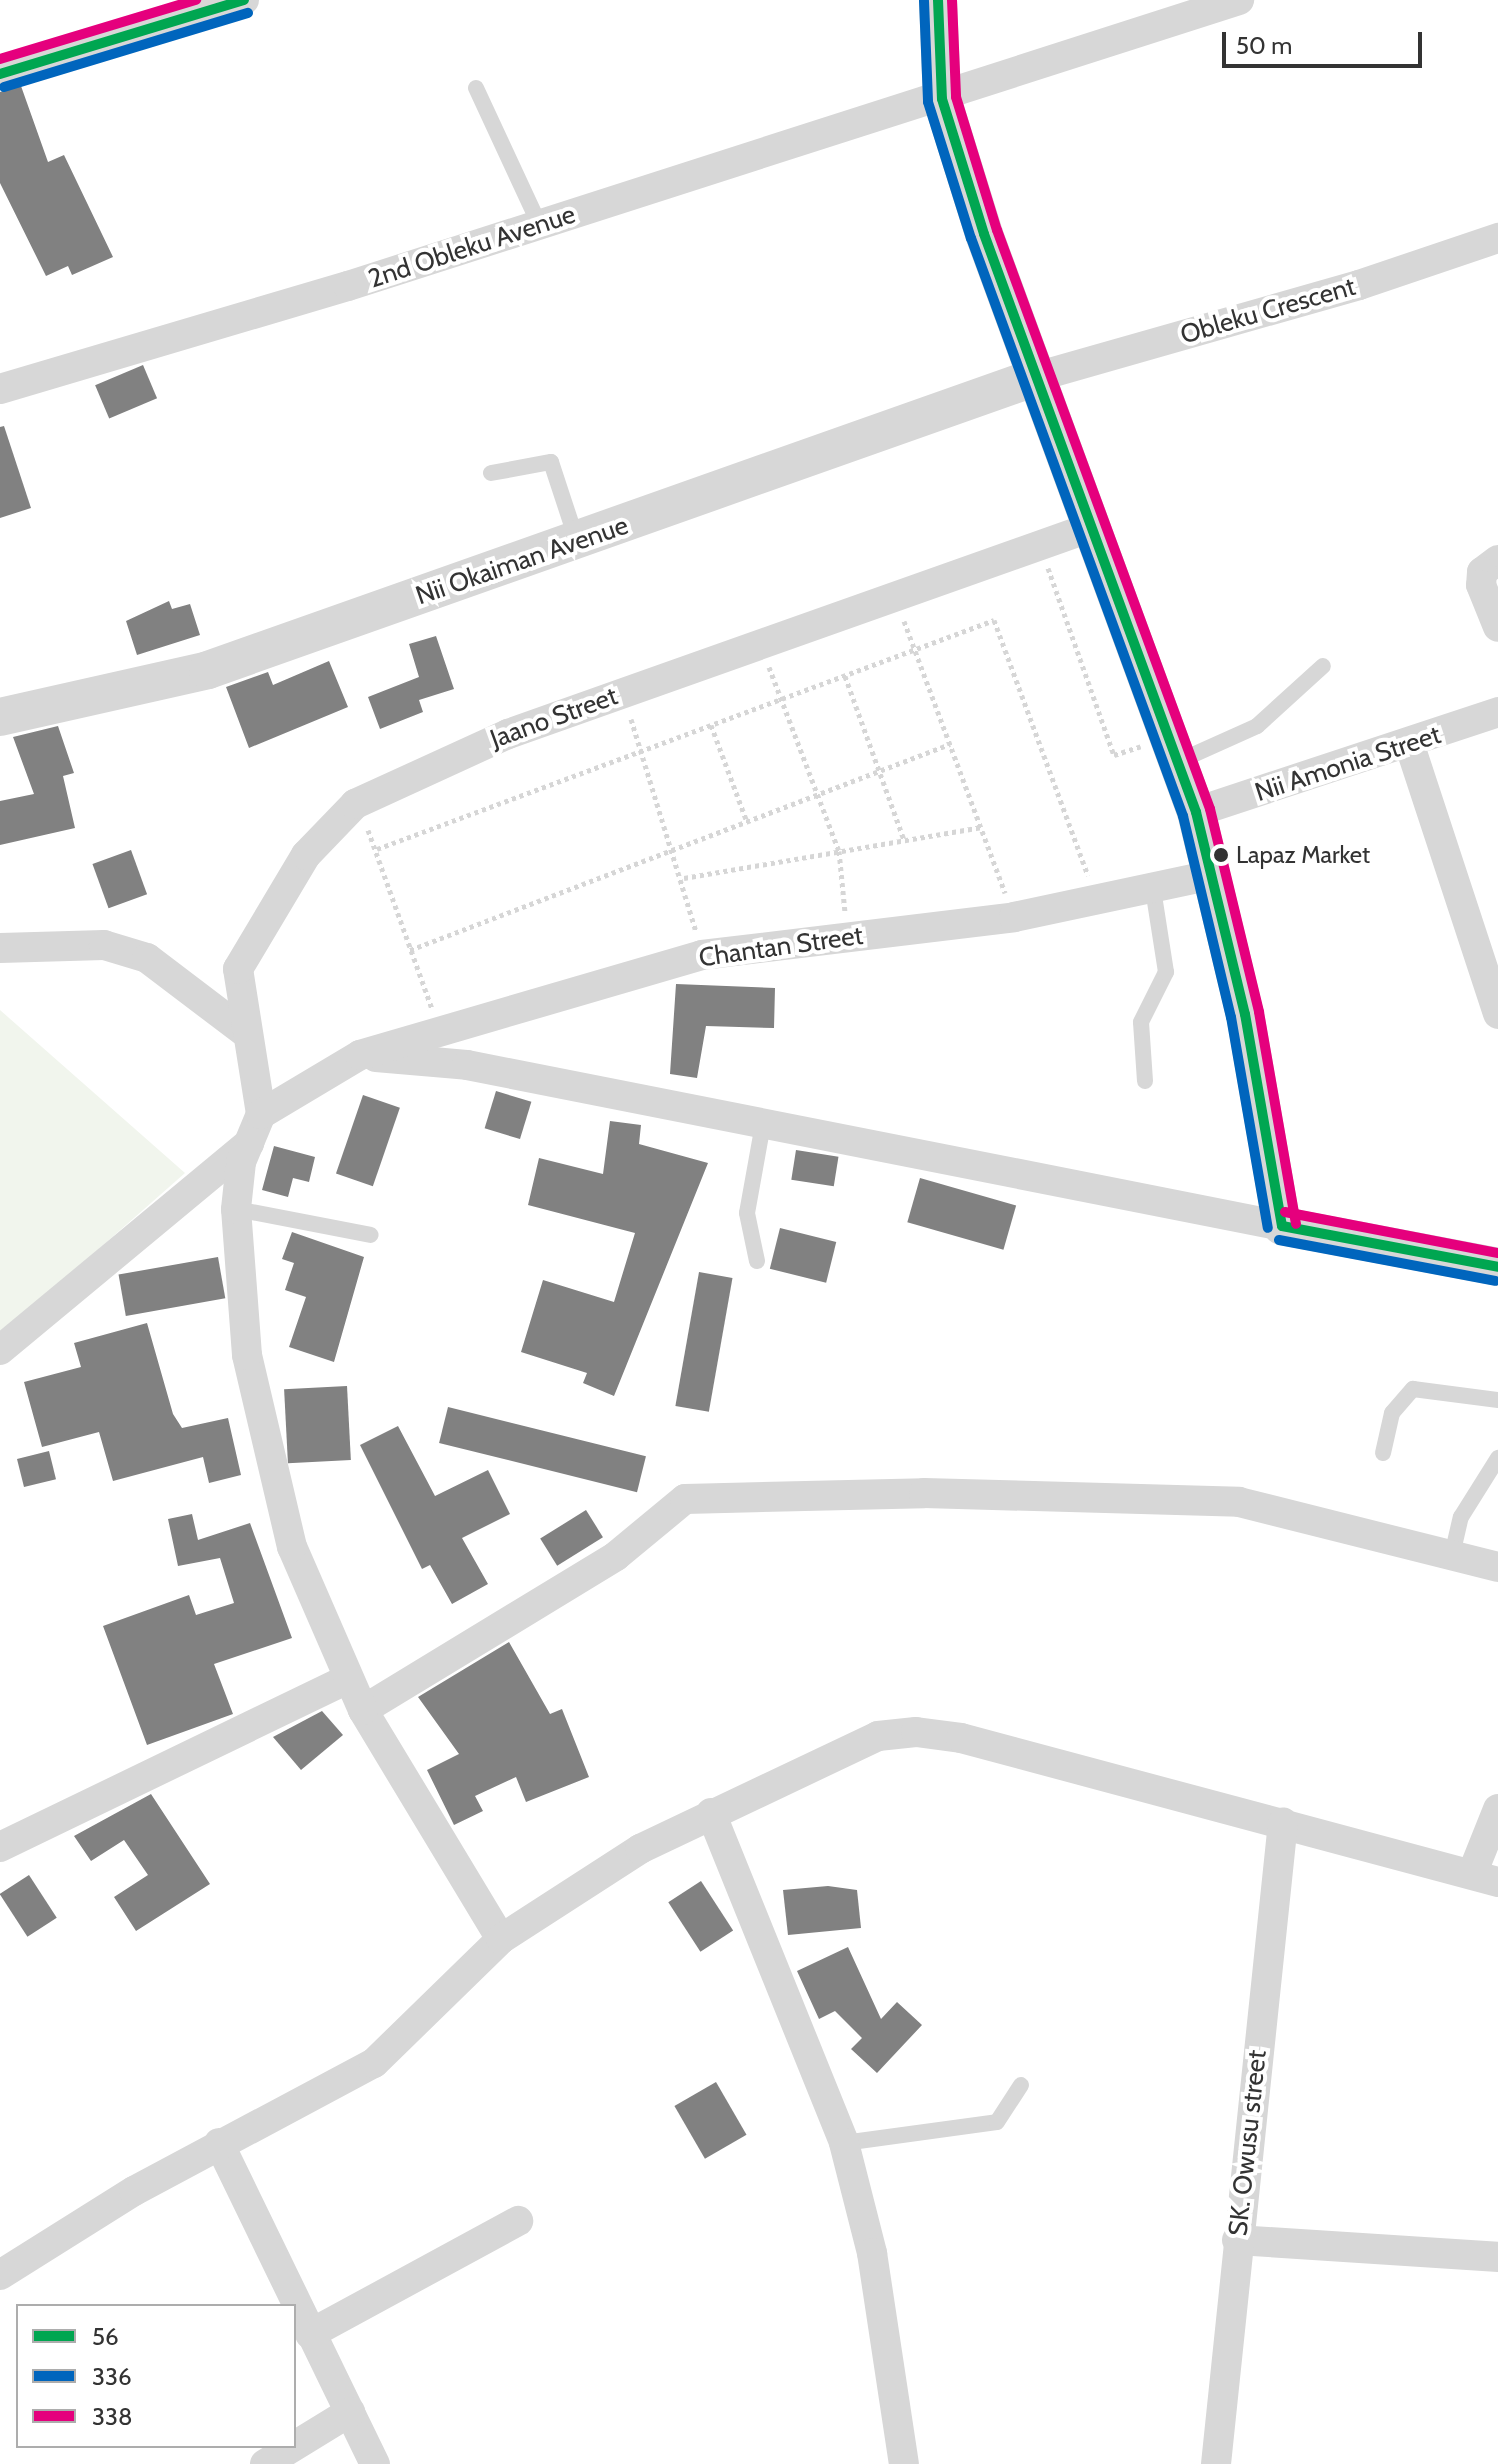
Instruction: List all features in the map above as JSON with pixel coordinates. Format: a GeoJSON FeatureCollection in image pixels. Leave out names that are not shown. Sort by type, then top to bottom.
{"type":"FeatureCollection","features":[{"type":"Feature","properties":{"kind":"street"},"geometry":{"type":"LineString","coordinates":[[0,74],[244,0]]}},
{"type":"Feature","properties":{"kind":"street"},"geometry":{"type":"LineString","coordinates":[[938,0],[942,99],[1089,528],[1196,812],[1282,1226]]}},
{"type":"Feature","properties":{"kind":"street","name":"2nd Obleku Avenue"},"geometry":{"type":"LineString","coordinates":[[0,389],[540,226],[942,99],[1239,0]]}},
{"type":"Feature","properties":{"kind":"street","name":"Obleku Crescent"},"geometry":{"type":"LineString","coordinates":[[1036,377],[1498,238]]}},
{"type":"Feature","properties":{"kind":"street","name":"Nii Okaiman Avenue"},"geometry":{"type":"LineString","coordinates":[[0,717],[208,670],[578,542],[1036,377]]}},
{"type":"Feature","properties":{"kind":"street","name":"Jaano Street"},"geometry":{"type":"LineString","coordinates":[[261,1114],[243,1031],[238,969],[265,913],[306,855],[355,804],[416,771],[622,694],[1089,528]]}},
{"type":"Feature","properties":{"kind":"street"},"geometry":{"type":"LineString","coordinates":[[1495,561],[1481,585],[1498,627]]}},
{"type":"Feature","properties":{"kind":"street","name":"Nii Amonia Street"},"geometry":{"type":"LineString","coordinates":[[1196,812],[1410,746],[1498,712]]}},
{"type":"Feature","properties":{"kind":"street"},"geometry":{"type":"LineString","coordinates":[[1410,746],[1498,1014]]}},
{"type":"Feature","properties":{"kind":"street","name":"Chantan Street"},"geometry":{"type":"LineString","coordinates":[[261,1114],[360,1055],[702,955],[1014,917],[1098,902],[1211,875]]}},
{"type":"Feature","properties":{"kind":"street"},"geometry":{"type":"LineString","coordinates":[[0,948],[104,945],[147,958],[243,1031]]}},
{"type":"Feature","properties":{"kind":"street"},"geometry":{"type":"LineString","coordinates":[[360,1055],[467,1065],[1498,1267]]}},
{"type":"Feature","properties":{"kind":"street"},"geometry":{"type":"LineString","coordinates":[[261,1114],[249,1143],[236,1209],[247,1355],[292,1547],[363,1710],[501,1939]]}},
{"type":"Feature","properties":{"kind":"street"},"geometry":{"type":"LineString","coordinates":[[0,1350],[249,1143]]}},
{"type":"Feature","properties":{"kind":"street"},"geometry":{"type":"LineString","coordinates":[[363,1710],[616,1556],[685,1499],[924,1493],[1239,1502],[1498,1567]]}},
{"type":"Feature","properties":{"kind":"street"},"geometry":{"type":"LineString","coordinates":[[0,1847],[347,1679]]}},
{"type":"Feature","properties":{"kind":"street"},"geometry":{"type":"LineString","coordinates":[[0,2275],[219,2143],[374,2063],[501,1939],[640,1849],[878,1736],[916,1732],[1283,1822],[1485,1878],[1498,1809]]}},
{"type":"Feature","properties":{"kind":"street"},"geometry":{"type":"LineString","coordinates":[[711,1813],[844,2143],[872,2253],[904,2464]]}},
{"type":"Feature","properties":{"kind":"street","name":"SK. Owusu street"},"geometry":{"type":"LineString","coordinates":[[1216,2464],[1283,1822]]}},
{"type":"Feature","properties":{"kind":"street"},"geometry":{"type":"LineString","coordinates":[[219,2143],[296,2304]]}},
{"type":"Feature","properties":{"kind":"street"},"geometry":{"type":"LineString","coordinates":[[310,2334],[518,2221]]}},
{"type":"Feature","properties":{"kind":"street"},"geometry":{"type":"LineString","coordinates":[[1237,2240],[1498,2257]]}},
{"type":"Feature","properties":{"kind":"street"},"geometry":{"type":"LineString","coordinates":[[296,2305],[375,2464]]}},
{"type":"Feature","properties":{"kind":"street"},"geometry":{"type":"LineString","coordinates":[[296,2445],[350,2412]]}},
{"type":"Feature","properties":{"kind":"street"},"geometry":{"type":"LineString","coordinates":[[265,2464],[291,2448]]}},
{"type":"Feature","properties":{"kind":"lane"},"geometry":{"type":"LineString","coordinates":[[476,88],[540,226]]}},
{"type":"Feature","properties":{"kind":"lane"},"geometry":{"type":"LineString","coordinates":[[491,473],[551,462],[578,542]]}},
{"type":"Feature","properties":{"kind":"lane"},"geometry":{"type":"LineString","coordinates":[[1177,762],[1257,726],[1323,666]]}},
{"type":"Feature","properties":{"kind":"lane"},"geometry":{"type":"LineString","coordinates":[[1145,1081],[1141,1022],[1166,972],[1153,889]]}},
{"type":"Feature","properties":{"kind":"lane"},"geometry":{"type":"LineString","coordinates":[[757,1261],[747,1213],[763,1124]]}},
{"type":"Feature","properties":{"kind":"lane"},"geometry":{"type":"LineString","coordinates":[[236,1209],[371,1235]]}},
{"type":"Feature","properties":{"kind":"lane"},"geometry":{"type":"LineString","coordinates":[[1383,1453],[1392,1413],[1413,1389],[1498,1400]]}},
{"type":"Feature","properties":{"kind":"lane"},"geometry":{"type":"LineString","coordinates":[[1452,1555],[1461,1517],[1498,1458]]}},
{"type":"Feature","properties":{"kind":"lane"},"geometry":{"type":"LineString","coordinates":[[844,2143],[997,2122],[1021,2085]]}},
{"type":"Feature","properties":{"kind":"path"},"geometry":{"type":"LineString","coordinates":[[1040,546],[1114,755]]}},
{"type":"Feature","properties":{"kind":"path"},"geometry":{"type":"LineString","coordinates":[[895,597],[1014,917]]}},
{"type":"Feature","properties":{"kind":"path"},"geometry":{"type":"LineString","coordinates":[[377,849],[994,620],[1098,902]]}},
{"type":"Feature","properties":{"kind":"path"},"geometry":{"type":"LineString","coordinates":[[760,645],[839,851],[847,937]]}},
{"type":"Feature","properties":{"kind":"path"},"geometry":{"type":"LineString","coordinates":[[845,676],[904,840]]}},
{"type":"Feature","properties":{"kind":"path"},"geometry":{"type":"LineString","coordinates":[[622,694],[676,850],[702,955]]}},
{"type":"Feature","properties":{"kind":"path"},"geometry":{"type":"LineString","coordinates":[[711,725],[747,822]]}},
{"type":"Feature","properties":{"kind":"path"},"geometry":{"type":"LineString","coordinates":[[410,950],[950,744]]}},
{"type":"Feature","properties":{"kind":"path"},"geometry":{"type":"LineString","coordinates":[[355,804],[377,849],[440,1030]]}},
{"type":"Feature","properties":{"kind":"path"},"geometry":{"type":"LineString","coordinates":[[684,878],[981,827]]}},
{"type":"Feature","properties":{"kind":"shaded area"},"geometry":{"type":"Polygon","coordinates":[[[0,1010],[185,1173],[0,1336],[0,1010]]]}},
{"type":"Feature","properties":{"kind":"building"},"geometry":{"type":"Polygon","coordinates":[[[21,86],[48,162],[64,155],[113,257],[72,275],[68,266],[46,276],[0,183],[0,92],[21,86]]]}},
{"type":"Feature","properties":{"kind":"building"},"geometry":{"type":"Polygon","coordinates":[[[143,365],[157,398],[109,418],[95,385],[143,365]]]}},
{"type":"Feature","properties":{"kind":"building"},"geometry":{"type":"Polygon","coordinates":[[[4,426],[31,508],[0,518],[0,427],[4,426]]]}},
{"type":"Feature","properties":{"kind":"building"},"geometry":{"type":"Polygon","coordinates":[[[169,601],[172,609],[190,604],[200,635],[137,655],[126,621],[169,601]]]}},
{"type":"Feature","properties":{"kind":"building"},"geometry":{"type":"Polygon","coordinates":[[[436,636],[454,689],[419,700],[423,712],[380,729],[368,697],[419,677],[409,644],[436,636]]]}},
{"type":"Feature","properties":{"kind":"building"},"geometry":{"type":"Polygon","coordinates":[[[329,661],[348,707],[249,748],[226,687],[268,672],[273,685],[329,661]]]}},
{"type":"Feature","properties":{"kind":"building"},"geometry":{"type":"Polygon","coordinates":[[[58,726],[74,773],[63,776],[75,828],[0,845],[0,801],[34,794],[13,737],[58,726]]]}},
{"type":"Feature","properties":{"kind":"building"},"geometry":{"type":"Polygon","coordinates":[[[131,850],[147,894],[109,908],[92,864],[131,850]]]}},
{"type":"Feature","properties":{"kind":"building"},"geometry":{"type":"Polygon","coordinates":[[[676,984],[775,988],[774,1028],[706,1026],[697,1078],[670,1074],[676,984]]]}},
{"type":"Feature","properties":{"kind":"building"},"geometry":{"type":"Polygon","coordinates":[[[496,1091],[531,1102],[520,1139],[485,1128],[496,1091]]]}},
{"type":"Feature","properties":{"kind":"building"},"geometry":{"type":"Polygon","coordinates":[[[363,1095],[400,1108],[373,1186],[336,1173],[363,1095]]]}},
{"type":"Feature","properties":{"kind":"building"},"geometry":{"type":"Polygon","coordinates":[[[610,1121],[641,1125],[639,1144],[708,1163],[614,1396],[583,1383],[587,1373],[521,1352],[543,1280],[614,1302],[635,1233],[528,1205],[539,1158],[603,1174],[610,1121]]]}},
{"type":"Feature","properties":{"kind":"building"},"geometry":{"type":"Polygon","coordinates":[[[274,1146],[315,1157],[309,1182],[293,1178],[288,1197],[262,1190],[274,1146]]]}},
{"type":"Feature","properties":{"kind":"building"},"geometry":{"type":"Polygon","coordinates":[[[796,1150],[838,1157],[834,1186],[791,1180],[796,1150]]]}},
{"type":"Feature","properties":{"kind":"building"},"geometry":{"type":"Polygon","coordinates":[[[920,1178],[1016,1206],[1003,1250],[907,1222],[920,1178]]]}},
{"type":"Feature","properties":{"kind":"building"},"geometry":{"type":"Polygon","coordinates":[[[780,1228],[836,1242],[826,1283],[770,1269],[780,1228]]]}},
{"type":"Feature","properties":{"kind":"building"},"geometry":{"type":"Polygon","coordinates":[[[292,1232],[364,1257],[334,1362],[289,1347],[306,1297],[285,1290],[294,1263],[282,1259],[292,1232]]]}},
{"type":"Feature","properties":{"kind":"building"},"geometry":{"type":"Polygon","coordinates":[[[218,1257],[225,1298],[126,1316],[119,1275],[218,1257]]]}},
{"type":"Feature","properties":{"kind":"building"},"geometry":{"type":"Polygon","coordinates":[[[699,1272],[732,1278],[709,1412],[675,1406],[699,1272]]]}},
{"type":"Feature","properties":{"kind":"building"},"geometry":{"type":"Polygon","coordinates":[[[147,1323],[173,1414],[182,1428],[228,1418],[241,1475],[209,1483],[203,1457],[113,1481],[99,1432],[42,1447],[24,1382],[81,1367],[74,1343],[147,1323]]]}},
{"type":"Feature","properties":{"kind":"building"},"geometry":{"type":"Polygon","coordinates":[[[347,1386],[351,1460],[288,1463],[284,1389],[347,1386]]]}},
{"type":"Feature","properties":{"kind":"building"},"geometry":{"type":"Polygon","coordinates":[[[448,1407],[646,1456],[637,1492],[439,1443],[448,1407]]]}},
{"type":"Feature","properties":{"kind":"building"},"geometry":{"type":"Polygon","coordinates":[[[398,1426],[435,1496],[488,1470],[510,1514],[462,1538],[488,1584],[452,1604],[430,1565],[422,1569],[360,1445],[398,1426]]]}},
{"type":"Feature","properties":{"kind":"building"},"geometry":{"type":"Polygon","coordinates":[[[49,1451],[56,1479],[24,1487],[17,1459],[49,1451]]]}},
{"type":"Feature","properties":{"kind":"building"},"geometry":{"type":"Polygon","coordinates":[[[586,1510],[603,1537],[557,1566],[540,1539],[586,1510]]]}},
{"type":"Feature","properties":{"kind":"building"},"geometry":{"type":"Polygon","coordinates":[[[192,1514],[198,1540],[250,1523],[292,1638],[214,1664],[233,1714],[147,1745],[103,1626],[189,1595],[196,1615],[234,1603],[220,1558],[178,1566],[168,1519],[192,1514]]]}},
{"type":"Feature","properties":{"kind":"building"},"geometry":{"type":"Polygon","coordinates":[[[509,1642],[550,1714],[562,1709],[589,1777],[526,1802],[516,1777],[475,1796],[483,1811],[454,1825],[427,1770],[459,1754],[418,1697],[509,1642]]]}},
{"type":"Feature","properties":{"kind":"building"},"geometry":{"type":"Polygon","coordinates":[[[322,1711],[343,1735],[301,1770],[273,1737],[322,1711]]]}},
{"type":"Feature","properties":{"kind":"building"},"geometry":{"type":"Polygon","coordinates":[[[151,1794],[210,1884],[136,1931],[114,1897],[148,1875],[124,1840],[91,1861],[74,1836],[151,1794]]]}},
{"type":"Feature","properties":{"kind":"building"},"geometry":{"type":"Polygon","coordinates":[[[29,1875],[57,1918],[27,1937],[0,1894],[29,1875]]]}},
{"type":"Feature","properties":{"kind":"building"},"geometry":{"type":"Polygon","coordinates":[[[701,1881],[733,1930],[700,1952],[668,1902],[701,1881]]]}},
{"type":"Feature","properties":{"kind":"building"},"geometry":{"type":"Polygon","coordinates":[[[828,1886],[857,1890],[861,1928],[788,1935],[783,1890],[828,1886]]]}},
{"type":"Feature","properties":{"kind":"building"},"geometry":{"type":"Polygon","coordinates":[[[848,1947],[881,2019],[897,2002],[922,2025],[877,2073],[851,2049],[862,2038],[835,2011],[819,2019],[797,1971],[848,1947]]]}},
{"type":"Feature","properties":{"kind":"building"},"geometry":{"type":"Polygon","coordinates":[[[716,2082],[746,2135],[705,2159],[674,2106],[716,2082]]]}},
{"type":"Feature","properties":{"kind":"transit line","name":"338"},"geometry":{"type":"LineString","coordinates":[[0,59],[196,0]]}},
{"type":"Feature","properties":{"kind":"transit line","name":"56"},"geometry":{"type":"LineString","coordinates":[[0,74],[244,0]]}},
{"type":"Feature","properties":{"kind":"transit line","name":"56"},"geometry":{"type":"LineString","coordinates":[[938,0],[942,99],[984,234],[1196,812],[1245,1014],[1282,1226]]}},
{"type":"Feature","properties":{"kind":"transit line","name":"338"},"geometry":{"type":"LineString","coordinates":[[952,0],[956,97],[997,230],[1210,809],[1259,1012],[1296,1224]]}},
{"type":"Feature","properties":{"kind":"transit line","name":"336"},"geometry":{"type":"LineString","coordinates":[[924,1],[928,102],[971,238],[1183,816],[1231,1017],[1268,1228]]}},
{"type":"Feature","properties":{"kind":"transit line","name":"336"},"geometry":{"type":"LineString","coordinates":[[4,87],[248,13]]}},
{"type":"Feature","properties":{"kind":"transit line","name":"338"},"geometry":{"type":"LineString","coordinates":[[1285,1212],[1498,1253]]}},
{"type":"Feature","properties":{"kind":"transit line","name":"56"},"geometry":{"type":"LineString","coordinates":[[1282,1226],[1498,1267]]}},
{"type":"Feature","properties":{"kind":"transit line","name":"336"},"geometry":{"type":"LineString","coordinates":[[1279,1240],[1495,1281]]}},
{"type":"Feature","properties":{"kind":"place","name":"Lapaz Market"},"geometry":{"type":"Point","coordinates":[1221,855]}}]}
